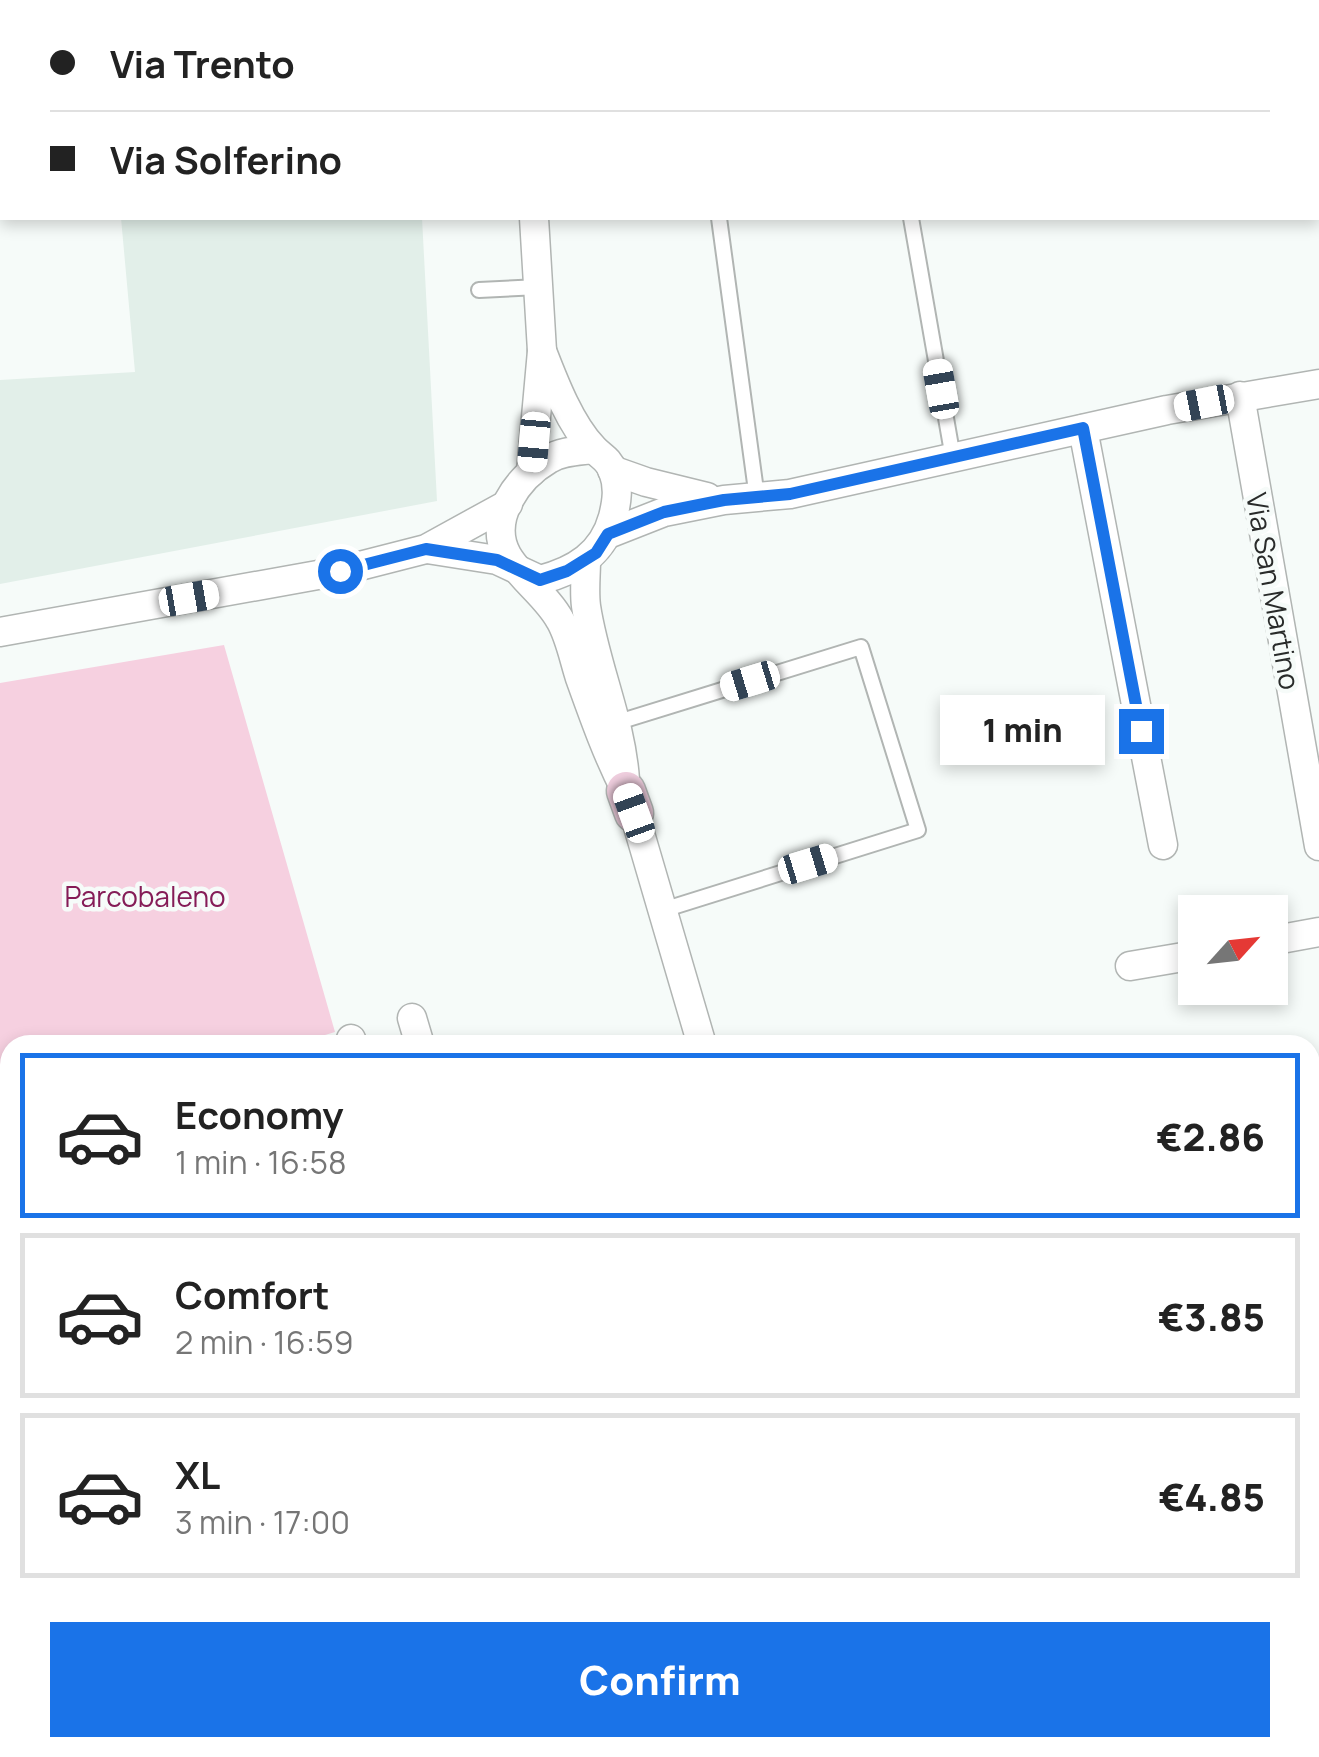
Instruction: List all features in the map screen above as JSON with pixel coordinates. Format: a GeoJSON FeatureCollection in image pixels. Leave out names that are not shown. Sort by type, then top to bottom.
{"type":"FeatureCollection","features":[{"type":"Feature","properties":{"kind":"street"},"geometry":{"type":"LineString","coordinates":[[531,472],[542,350],[534,220]]}},
{"type":"Feature","properties":{"kind":"street"},"geometry":{"type":"LineString","coordinates":[[426,549],[497,560],[540,580],[586,560],[596,553],[608,534],[618,487],[558,393],[542,350]]}},
{"type":"Feature","properties":{"kind":"street"},"geometry":{"type":"LineString","coordinates":[[608,534],[664,512],[724,500],[790,494],[1083,428],[1319,384]]}},
{"type":"Feature","properties":{"kind":"street","name":"Via San Martino"},"geometry":{"type":"LineString","coordinates":[[1240,396],[1319,846]]}},
{"type":"Feature","properties":{"kind":"street"},"geometry":{"type":"LineString","coordinates":[[1083,428],[1163,844]]}},
{"type":"Feature","properties":{"kind":"street"},"geometry":{"type":"LineString","coordinates":[[607,725],[560,620],[506,552],[501,522],[516,487],[531,472],[564,453],[603,459],[678,491],[724,500]]}},
{"type":"Feature","properties":{"kind":"street"},"geometry":{"type":"LineString","coordinates":[[0,632],[340,571],[426,549],[508,504]]}},
{"type":"Feature","properties":{"kind":"street"},"geometry":{"type":"LineString","coordinates":[[586,560],[585,601],[607,725],[603,747],[630,802],[699,1035]]}},
{"type":"Feature","properties":{"kind":"street"},"geometry":{"type":"LineString","coordinates":[[1288,938],[1319,932]]}},
{"type":"Feature","properties":{"kind":"street"},"geometry":{"type":"LineString","coordinates":[[1130,966],[1178,957]]}},
{"type":"Feature","properties":{"kind":"lane"},"geometry":{"type":"LineString","coordinates":[[719,220],[757,498]]}},
{"type":"Feature","properties":{"kind":"lane"},"geometry":{"type":"LineString","coordinates":[[910,220],[953,458]]}},
{"type":"Feature","properties":{"kind":"lane"},"geometry":{"type":"LineString","coordinates":[[479,290],[539,286]]}},
{"type":"Feature","properties":{"kind":"lane"},"geometry":{"type":"LineString","coordinates":[[607,725],[861,648],[918,830],[663,910]]}},
{"type":"Feature","properties":{"kind":"shaded area"},"geometry":{"type":"Polygon","coordinates":[[[121,220],[422,220],[437,501],[0,584],[0,380],[135,372],[121,220]]]}},
{"type":"Feature","properties":{"kind":"green space","name":"Parcobaleno"},"geometry":{"type":"Polygon","coordinates":[[[224,645],[335,1032],[0,1035],[0,683],[224,645]]]}},
{"type":"Feature","properties":{"kind":"route"},"geometry":{"type":"LineString","coordinates":[[340,571],[426,549],[497,560],[540,580],[567,571],[596,553],[608,534],[664,512],[724,500],[790,494],[1083,428],[1141,731]]}}]}
